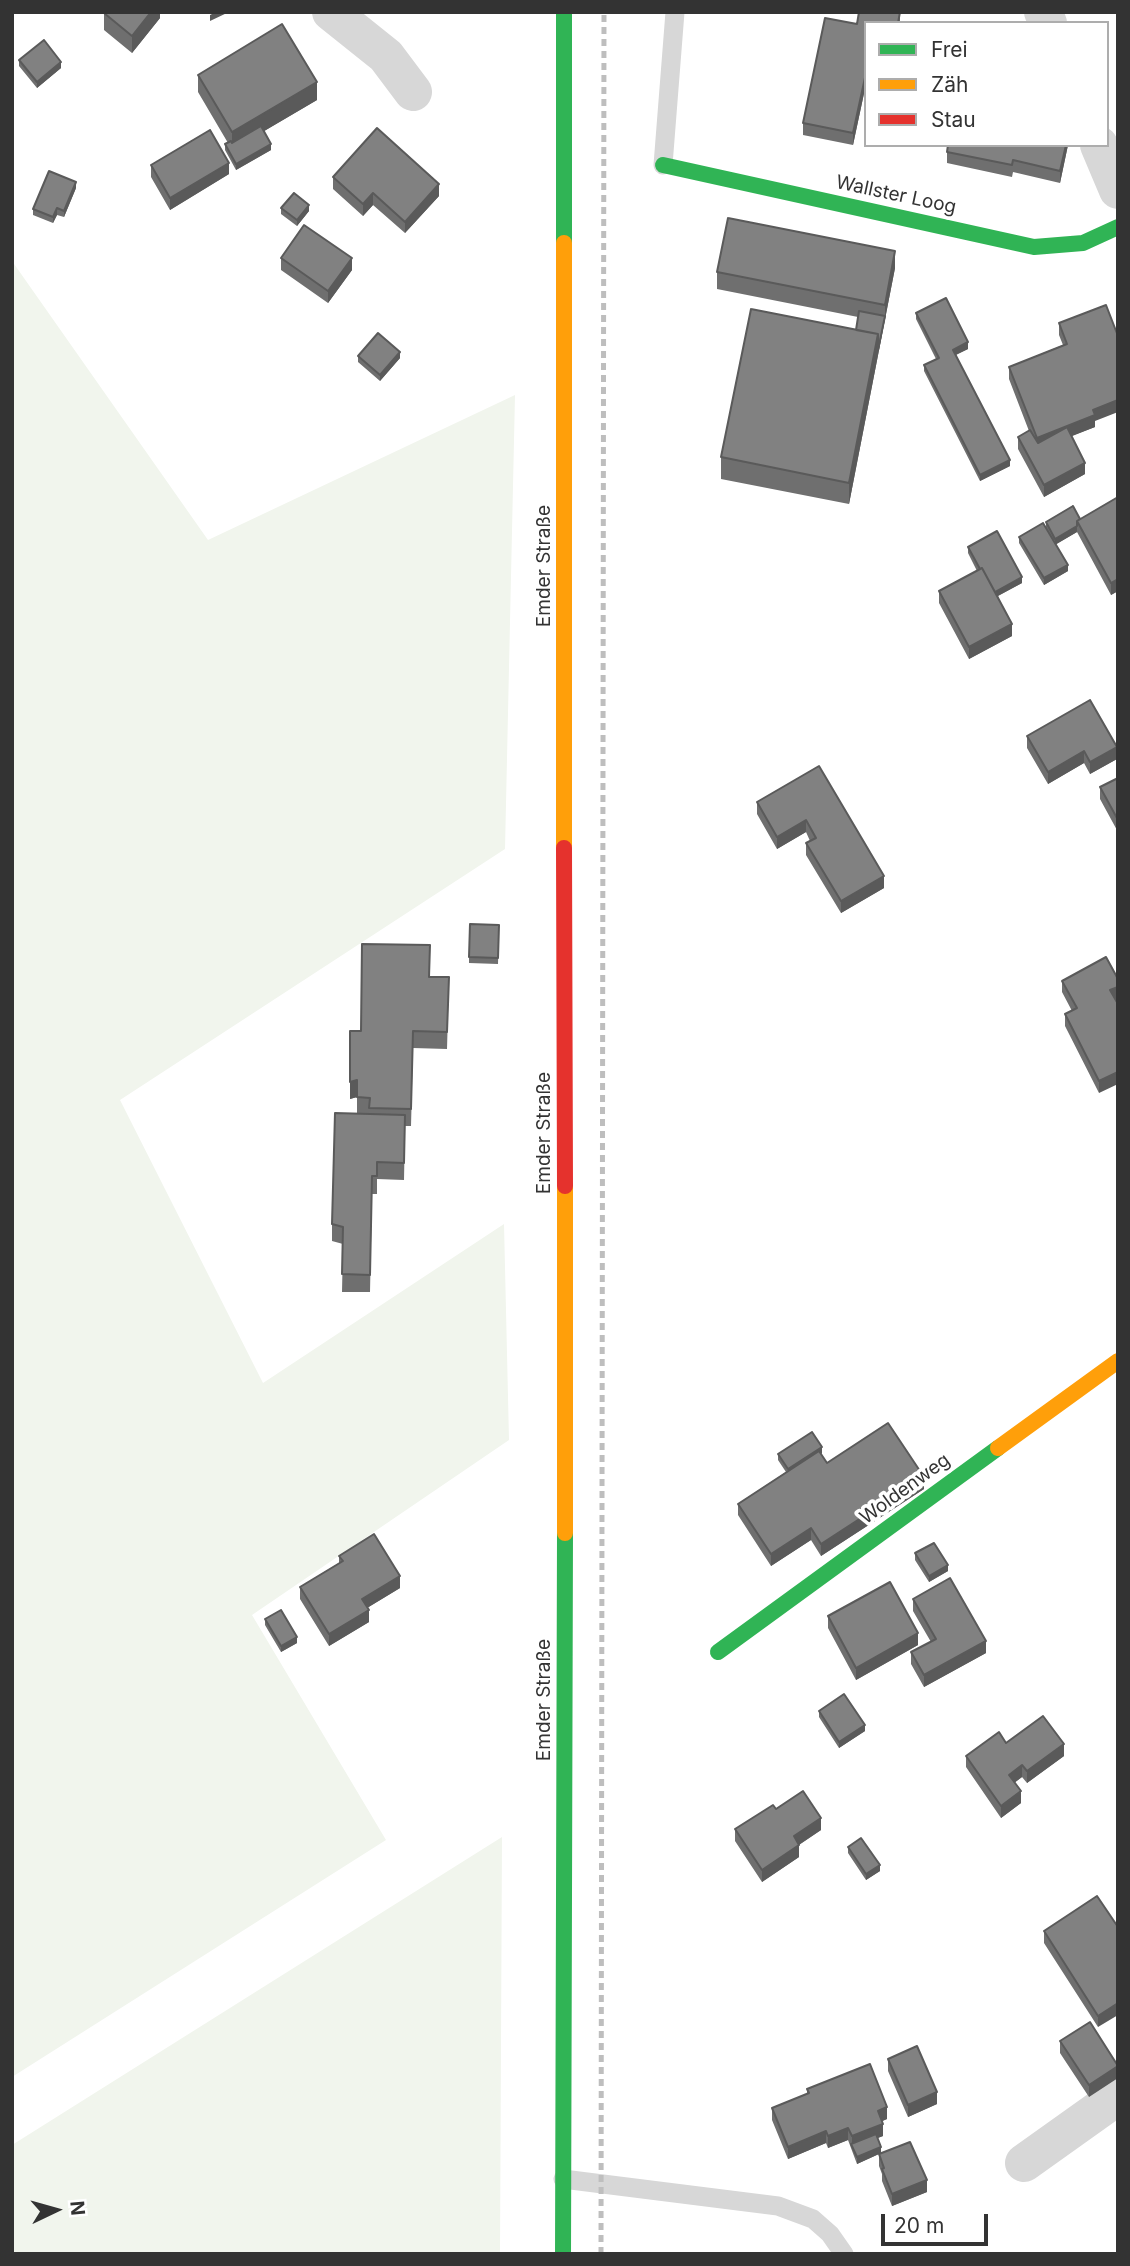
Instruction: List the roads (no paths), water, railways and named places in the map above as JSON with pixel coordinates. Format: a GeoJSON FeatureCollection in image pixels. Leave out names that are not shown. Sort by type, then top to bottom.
{"type":"FeatureCollection","features":[{"type":"Feature","properties":{"kind":"main road","name":"Emder Straße"},"geometry":{"type":"LineString","coordinates":[[563,2254],[564,12]]}},
{"type":"Feature","properties":{"kind":"main road","name":"Wallster Loog"},"geometry":{"type":"LineString","coordinates":[[663,165],[1034,247],[1083,243],[1118,227]]}},
{"type":"Feature","properties":{"kind":"main road","name":"Woldenweg"},"geometry":{"type":"LineString","coordinates":[[718,1652],[1118,1361]]}},
{"type":"Feature","properties":{"kind":"street"},"geometry":{"type":"LineString","coordinates":[[331,12],[386,56],[413,92]]}},
{"type":"Feature","properties":{"kind":"street"},"geometry":{"type":"LineString","coordinates":[[1100,147],[1118,190]]}},
{"type":"Feature","properties":{"kind":"street"},"geometry":{"type":"LineString","coordinates":[[1024,2163],[1118,2096]]}},
{"type":"Feature","properties":{"kind":"lane"},"geometry":{"type":"LineString","coordinates":[[663,165],[675,12]]}},
{"type":"Feature","properties":{"kind":"lane"},"geometry":{"type":"LineString","coordinates":[[563,2179],[778,2206],[813,2219],[830,2234],[844,2254]]}},
{"type":"Feature","properties":{"kind":"railway"},"geometry":{"type":"LineString","coordinates":[[601,2254],[604,12]]}}]}
